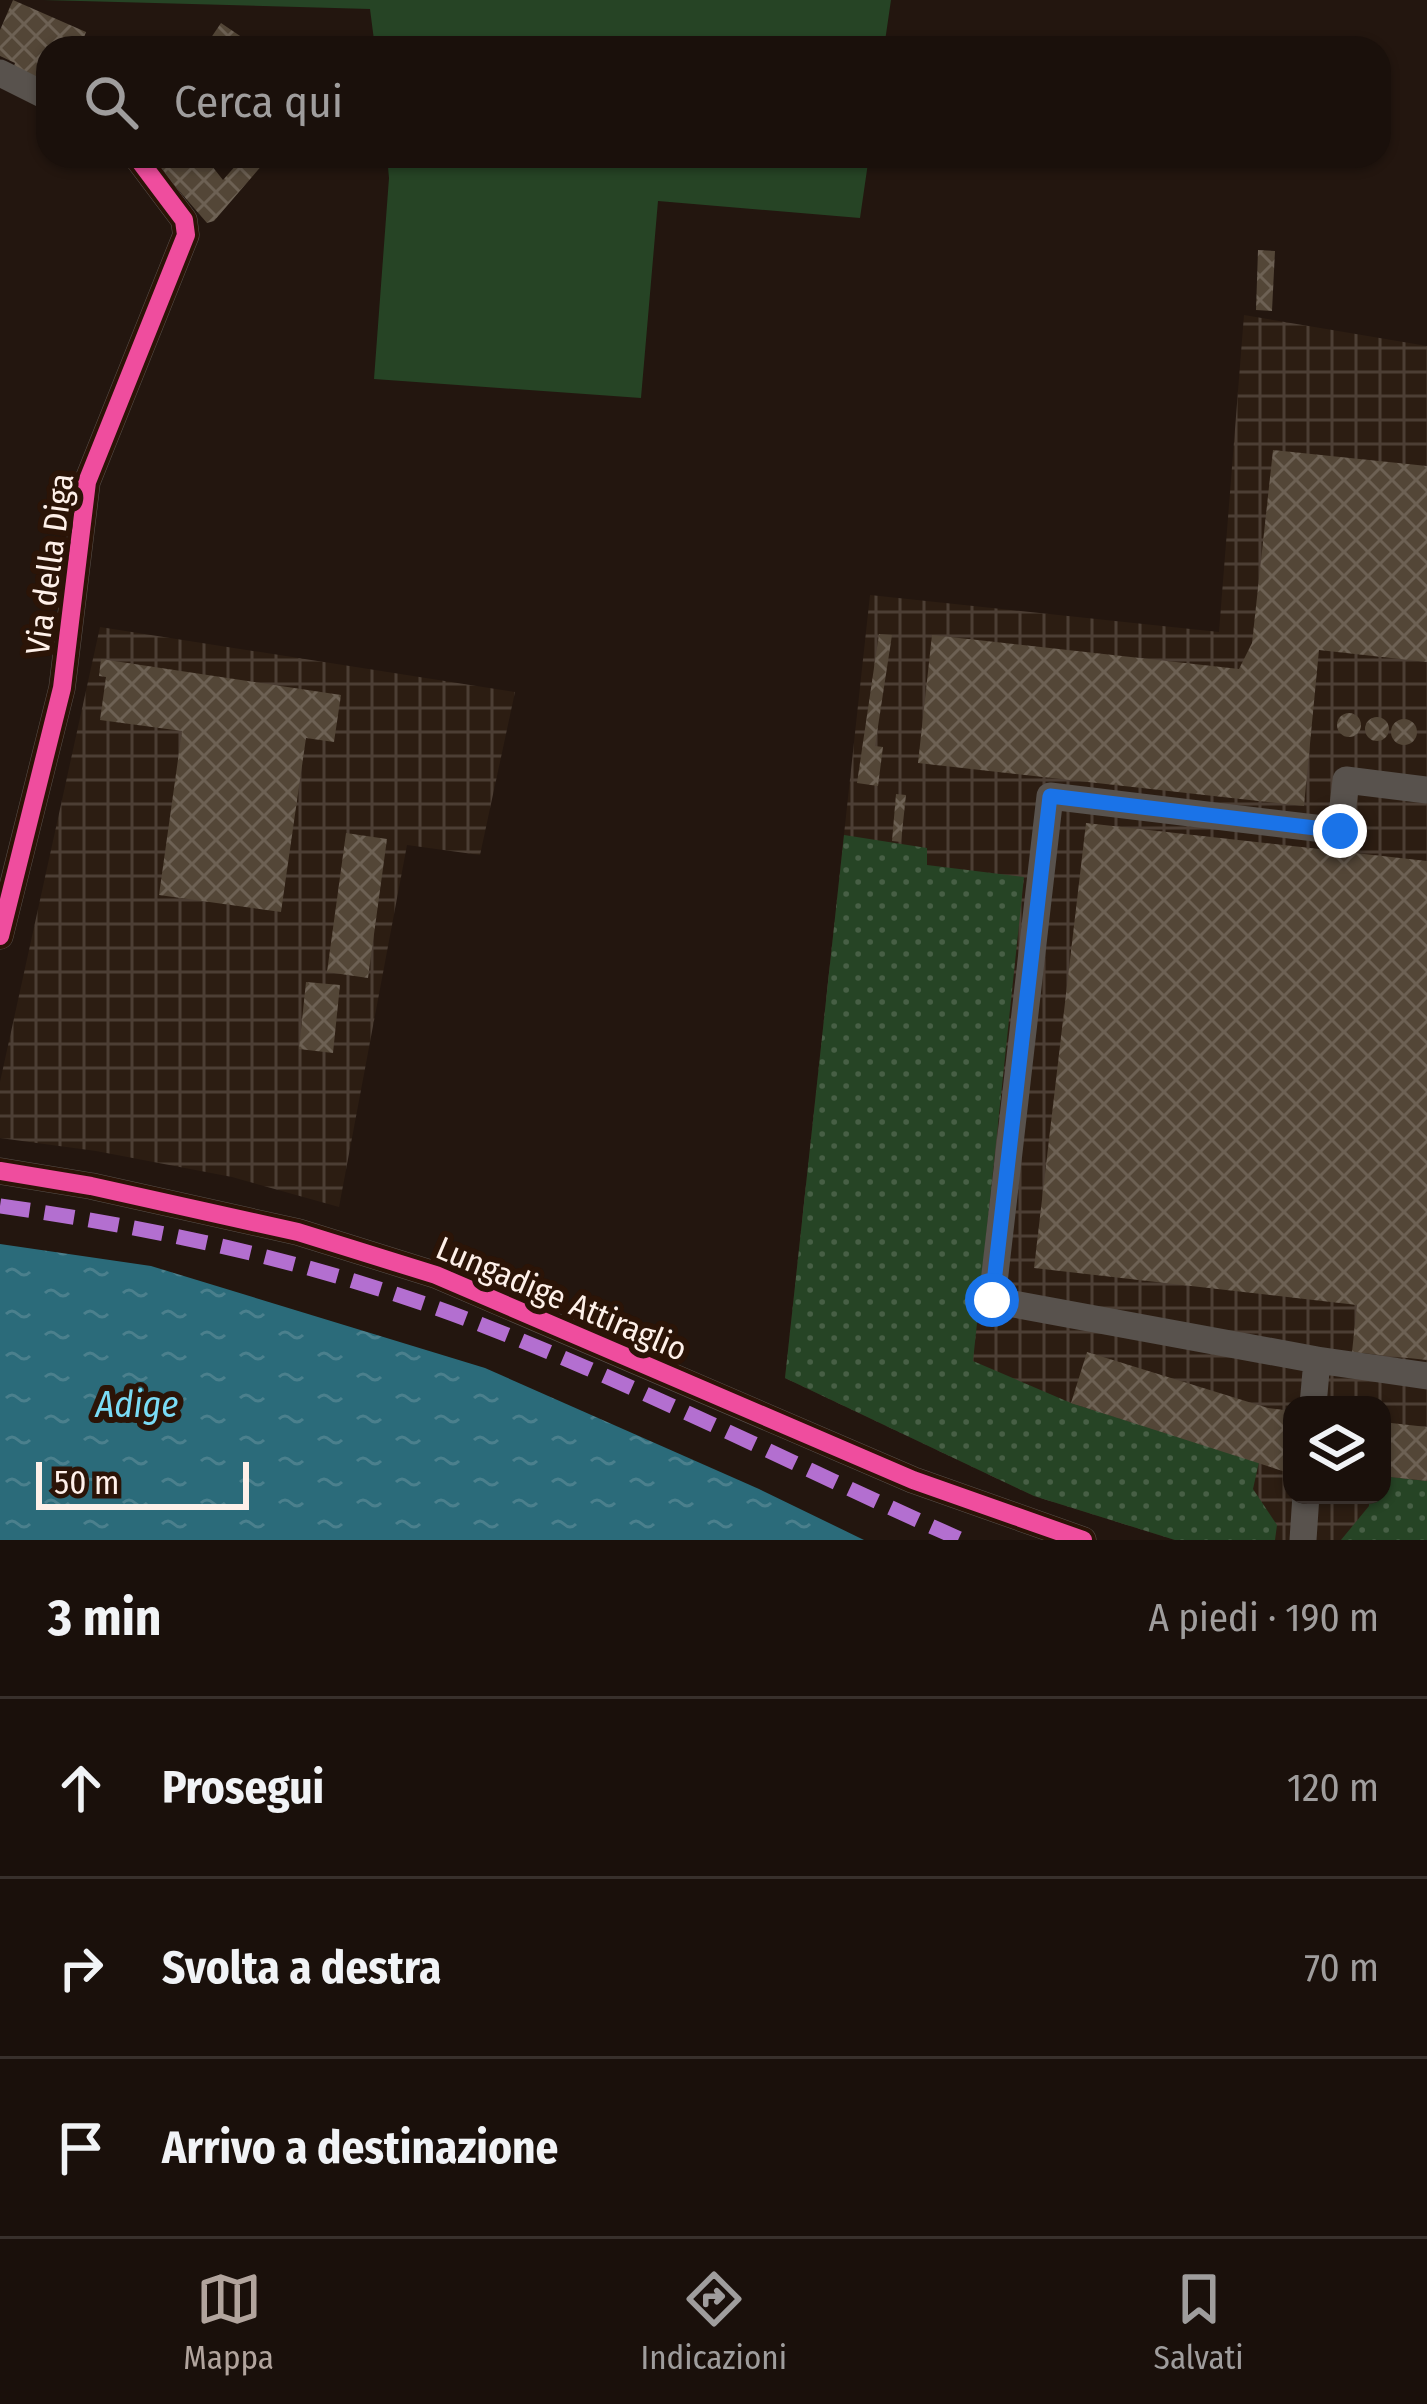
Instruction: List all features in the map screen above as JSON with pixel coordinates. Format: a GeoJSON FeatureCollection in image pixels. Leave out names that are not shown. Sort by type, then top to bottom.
{"type":"FeatureCollection","features":[{"type":"Feature","properties":{"kind":"street"},"geometry":{"type":"LineString","coordinates":[[0,73],[36,91]]}},
{"type":"Feature","properties":{"kind":"street","name":"Via della Diga"},"geometry":{"type":"LineString","coordinates":[[0,936],[62,688],[88,482],[186,235],[184,220],[145,168]]}},
{"type":"Feature","properties":{"kind":"street"},"geometry":{"type":"LineString","coordinates":[[1427,790],[1346,780],[1340,831],[1050,796],[992,1300],[1427,1376]]}},
{"type":"Feature","properties":{"kind":"street","name":"Lungadige Attiraglio"},"geometry":{"type":"LineString","coordinates":[[0,1172],[91,1186],[298,1232],[436,1275],[913,1480],[1083,1540]]}},
{"type":"Feature","properties":{"kind":"street"},"geometry":{"type":"LineString","coordinates":[[1314,1396],[1317,1360]]}},
{"type":"Feature","properties":{"kind":"street"},"geometry":{"type":"LineString","coordinates":[[1303,1540],[1305,1504]]}},
{"type":"Feature","properties":{"kind":"shaded area"},"geometry":{"type":"Polygon","coordinates":[[[1244,315],[1427,346],[1427,1540],[1175,1540],[1034,1496],[785,1378],[870,595],[1219,632],[1244,315]]]}},
{"type":"Feature","properties":{"kind":"shaded area"},"geometry":{"type":"Polygon","coordinates":[[[100,627],[515,692],[480,855],[407,845],[339,1207],[232,1177],[0,1138],[0,1082],[100,627]]]}},
{"type":"Feature","properties":{"kind":"green space"},"geometry":{"type":"Polygon","coordinates":[[[43,0],[891,0],[886,36],[373,36],[370,9],[43,0]]]}},
{"type":"Feature","properties":{"kind":"green space"},"geometry":{"type":"Polygon","coordinates":[[[388,168],[867,168],[860,218],[658,201],[641,398],[374,379],[388,168]]]}},
{"type":"Feature","properties":{"kind":"green space"},"geometry":{"type":"Polygon","coordinates":[[[844,835],[927,848],[927,865],[1024,877],[973,1361],[1071,1403],[1259,1462],[1253,1489],[1277,1525],[1275,1540],[1175,1540],[1034,1496],[785,1378],[844,835]]]}},
{"type":"Feature","properties":{"kind":"green space"},"geometry":{"type":"Polygon","coordinates":[[[1391,1477],[1427,1481],[1427,1540],[1341,1540],[1369,1506],[1391,1504],[1391,1477]]]}},
{"type":"Feature","properties":{"kind":"water","name":"Adige"},"geometry":{"type":"Polygon","coordinates":[[[0,1244],[151,1266],[485,1368],[864,1540],[0,1540],[0,1244]]]}},
{"type":"Feature","properties":{"kind":"building"},"geometry":{"type":"Polygon","coordinates":[[[13,0],[86,32],[84,36],[36,36],[34,81],[12,71],[15,63],[0,56],[0,30],[13,0]]]}},
{"type":"Feature","properties":{"kind":"building"},"geometry":{"type":"Polygon","coordinates":[[[221,23],[240,36],[212,36],[221,23]]]}},
{"type":"Feature","properties":{"kind":"building"},"geometry":{"type":"Polygon","coordinates":[[[159,168],[214,168],[223,180],[234,168],[260,168],[214,221],[207,223],[159,168]]]}},
{"type":"Feature","properties":{"kind":"building"},"geometry":{"type":"Polygon","coordinates":[[[1258,250],[1275,251],[1272,311],[1256,310],[1258,250]]]}},
{"type":"Feature","properties":{"kind":"building"},"geometry":{"type":"Polygon","coordinates":[[[1273,450],[1427,466],[1427,662],[1319,650],[1304,806],[918,763],[932,635],[1239,669],[1252,643],[1273,450]]]}},
{"type":"Feature","properties":{"kind":"building"},"geometry":{"type":"Polygon","coordinates":[[[879,634],[892,635],[875,746],[883,747],[878,786],[857,783],[879,634]]]}},
{"type":"Feature","properties":{"kind":"building"},"geometry":{"type":"Polygon","coordinates":[[[101,659],[341,695],[334,742],[306,738],[281,912],[159,895],[182,731],[100,720],[106,677],[99,676],[101,659]]]}},
{"type":"Feature","properties":{"kind":"building"},"geometry":{"type":"Polygon","coordinates":[[[1349,713],[1358,716],[1358,734],[1349,737],[1340,734],[1337,725],[1340,716],[1349,713]]]}},
{"type":"Feature","properties":{"kind":"building"},"geometry":{"type":"Polygon","coordinates":[[[1377,717],[1386,720],[1386,738],[1377,741],[1368,738],[1365,729],[1368,720],[1377,717]]]}},
{"type":"Feature","properties":{"kind":"building"},"geometry":{"type":"Polygon","coordinates":[[[1404,719],[1417,732],[1404,745],[1391,732],[1404,719]]]}},
{"type":"Feature","properties":{"kind":"building"},"geometry":{"type":"Polygon","coordinates":[[[896,794],[906,795],[901,842],[892,841],[896,794]]]}},
{"type":"Feature","properties":{"kind":"building"},"geometry":{"type":"Polygon","coordinates":[[[1086,823],[1427,861],[1427,1360],[1352,1352],[1357,1305],[1034,1268],[1086,823]]]}},
{"type":"Feature","properties":{"kind":"building"},"geometry":{"type":"Polygon","coordinates":[[[346,833],[387,839],[368,978],[327,972],[346,833]]]}},
{"type":"Feature","properties":{"kind":"building"},"geometry":{"type":"Polygon","coordinates":[[[306,982],[340,985],[333,1053],[299,1049],[306,982]]]}},
{"type":"Feature","properties":{"kind":"building"},"geometry":{"type":"Polygon","coordinates":[[[1087,1352],[1283,1410],[1283,1471],[1071,1403],[1087,1352]]]}},
{"type":"Feature","properties":{"kind":"building"},"geometry":{"type":"Polygon","coordinates":[[[1391,1423],[1427,1427],[1427,1481],[1391,1477],[1391,1423]]]}},
{"type":"Feature","properties":{"kind":"marked path"},"geometry":{"type":"LineString","coordinates":[[0,1206],[247,1252],[428,1305],[607,1377],[962,1540]]}},
{"type":"Feature","properties":{"kind":"cycle path"},"geometry":{"type":"LineString","coordinates":[[0,936],[62,688],[87,482],[186,235],[184,220],[145,168]]}},
{"type":"Feature","properties":{"kind":"cycle path"},"geometry":{"type":"LineString","coordinates":[[0,1171],[298,1232],[436,1275],[913,1480],[1083,1540]]}},
{"type":"Feature","properties":{"kind":"route"},"geometry":{"type":"LineString","coordinates":[[992,1300],[1050,796],[1340,831]]}}]}
